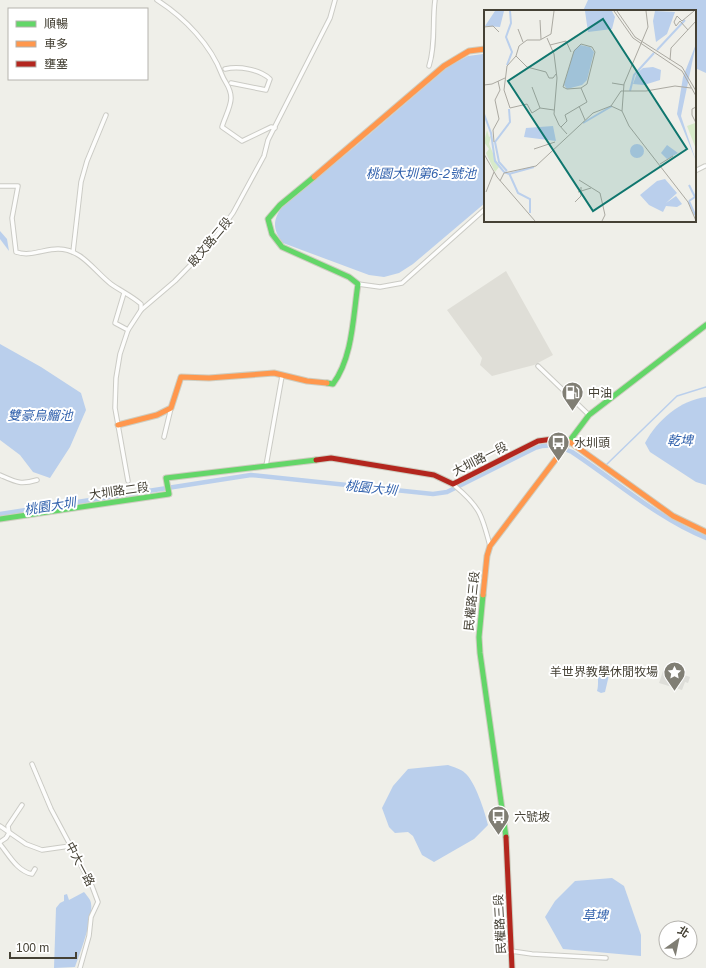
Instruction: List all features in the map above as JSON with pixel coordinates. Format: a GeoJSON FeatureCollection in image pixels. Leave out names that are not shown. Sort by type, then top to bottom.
{"type":"FeatureCollection","features":[{"type":"Feature","properties":{"kind":"street"},"geometry":{"type":"LineString","coordinates":[[157,0],[167,6],[194,31],[213,53],[223,77],[228,83],[232,98],[222,127],[242,141],[272,127],[275,128]]}},
{"type":"Feature","properties":{"kind":"street","name":"啟文路二段"},"geometry":{"type":"LineString","coordinates":[[128,481],[115,408],[116,378],[120,354],[128,330],[141,310],[175,281],[209,246],[234,213],[264,156],[268,140],[330,18],[335,0]]}},
{"type":"Feature","properties":{"kind":"street"},"geometry":{"type":"LineString","coordinates":[[429,66],[434,37],[433,20],[435,0]]}},
{"type":"Feature","properties":{"kind":"street"},"geometry":{"type":"LineString","coordinates":[[484,49],[469,51],[444,66],[280,205],[268,219],[268,225],[274,238],[282,247],[349,277],[358,284],[380,287],[402,283],[484,210]]}},
{"type":"Feature","properties":{"kind":"street"},"geometry":{"type":"LineString","coordinates":[[225,68],[233,67],[260,72],[270,79],[266,90],[231,83]]}},
{"type":"Feature","properties":{"kind":"street"},"geometry":{"type":"LineString","coordinates":[[73,252],[81,182],[87,161],[106,115]]}},
{"type":"Feature","properties":{"kind":"street"},"geometry":{"type":"LineString","coordinates":[[696,170],[705,166]]}},
{"type":"Feature","properties":{"kind":"street"},"geometry":{"type":"LineString","coordinates":[[0,186],[18,186],[12,218],[16,252],[22,254],[58,249],[73,252],[94,267],[102,277],[124,293],[132,296],[141,304],[141,310]]}},
{"type":"Feature","properties":{"kind":"street"},"geometry":{"type":"LineString","coordinates":[[164,438],[171,408],[181,377],[209,378],[274,373],[282,376],[333,384],[339,379],[349,340],[358,284]]}},
{"type":"Feature","properties":{"kind":"street"},"geometry":{"type":"LineString","coordinates":[[124,293],[115,323],[128,330]]}},
{"type":"Feature","properties":{"kind":"street","name":"民權路三段"},"geometry":{"type":"LineString","coordinates":[[512,968],[505,824],[480,652],[479,629],[487,556],[490,546],[570,443],[589,415],[706,325]]}},
{"type":"Feature","properties":{"kind":"street"},"geometry":{"type":"LineString","coordinates":[[538,366],[589,415]]}},
{"type":"Feature","properties":{"kind":"street"},"geometry":{"type":"LineString","coordinates":[[266,466],[282,376]]}},
{"type":"Feature","properties":{"kind":"street"},"geometry":{"type":"LineString","coordinates":[[118,425],[157,415],[171,408]]}},
{"type":"Feature","properties":{"kind":"street","name":"大圳路一段"},"geometry":{"type":"LineString","coordinates":[[169,494],[166,478],[331,458],[434,475],[454,485],[538,441],[552,439],[570,443],[673,516],[687,525],[706,532]]}},
{"type":"Feature","properties":{"kind":"street"},"geometry":{"type":"LineString","coordinates":[[0,475],[17,483],[26,484],[37,480]]}},
{"type":"Feature","properties":{"kind":"street"},"geometry":{"type":"LineString","coordinates":[[454,485],[472,501],[483,517],[490,546]]}},
{"type":"Feature","properties":{"kind":"street","name":"大圳路二段"},"geometry":{"type":"LineString","coordinates":[[0,519],[169,494]]}},
{"type":"Feature","properties":{"kind":"street","name":"中大一路"},"geometry":{"type":"LineString","coordinates":[[32,764],[50,809],[92,886],[98,902],[91,917],[89,936],[80,968]]}},
{"type":"Feature","properties":{"kind":"street"},"geometry":{"type":"LineString","coordinates":[[22,805],[8,826],[9,832],[6,838],[0,843],[14,863],[26,872],[32,874],[35,869]]}},
{"type":"Feature","properties":{"kind":"street"},"geometry":{"type":"LineString","coordinates":[[0,826],[26,844],[42,850],[70,846]]}},
{"type":"Feature","properties":{"kind":"street"},"geometry":{"type":"LineString","coordinates":[[511,950],[606,958]]}},
{"type":"Feature","properties":{"kind":"shaded area"},"geometry":{"type":"Polygon","coordinates":[[[506,271],[553,355],[534,365],[492,376],[480,365],[482,358],[447,310],[506,271]]]}},
{"type":"Feature","properties":{"kind":"shaded area"},"geometry":{"type":"Polygon","coordinates":[[[664,668],[690,677],[688,683],[685,682],[682,690],[659,683],[664,668]]]}},
{"type":"Feature","properties":{"kind":"water"},"geometry":{"type":"Polygon","coordinates":[[[588,0],[706,0],[706,73],[696,68],[696,10],[583,10],[588,0]]]}},
{"type":"Feature","properties":{"kind":"water","name":"桃園大圳第6-2號池"},"geometry":{"type":"Polygon","coordinates":[[[484,54],[484,204],[413,264],[399,273],[384,277],[369,275],[283,243],[277,234],[275,225],[275,221],[282,207],[449,66],[468,56],[484,54]]]}},
{"type":"Feature","properties":{"kind":"water"},"geometry":{"type":"Polygon","coordinates":[[[0,231],[7,239],[9,251],[0,239],[0,231]]]}},
{"type":"Feature","properties":{"kind":"water","name":"雙豪烏鰡池"},"geometry":{"type":"Polygon","coordinates":[[[0,344],[41,367],[81,393],[86,410],[70,447],[50,478],[33,472],[20,455],[0,440],[0,344]]]}},
{"type":"Feature","properties":{"kind":"water","name":"乾埤"},"geometry":{"type":"Polygon","coordinates":[[[706,397],[706,485],[696,482],[650,452],[645,443],[656,427],[671,412],[688,402],[706,397]]]}},
{"type":"Feature","properties":{"kind":"water"},"geometry":{"type":"Polygon","coordinates":[[[605,672],[609,675],[605,692],[601,693],[597,691],[598,675],[599,673],[605,672]]]}},
{"type":"Feature","properties":{"kind":"water"},"geometry":{"type":"Polygon","coordinates":[[[448,765],[461,770],[469,777],[479,797],[488,825],[474,839],[434,862],[422,855],[413,836],[408,832],[395,833],[389,827],[382,808],[393,786],[408,769],[448,765]]]}},
{"type":"Feature","properties":{"kind":"water","name":"草埤"},"geometry":{"type":"Polygon","coordinates":[[[612,878],[624,886],[641,935],[641,956],[563,949],[545,917],[555,901],[575,881],[612,878]]]}},
{"type":"Feature","properties":{"kind":"water"},"geometry":{"type":"Polygon","coordinates":[[[84,892],[90,900],[91,914],[87,933],[75,967],[54,968],[56,908],[64,901],[64,895],[67,894],[69,900],[84,892]]]}},
{"type":"Feature","properties":{"kind":"waterway"},"geometry":{"type":"LineString","coordinates":[[606,465],[677,396],[706,387]]}},
{"type":"Feature","properties":{"kind":"waterway","name":"桃園大圳"},"geometry":{"type":"LineString","coordinates":[[0,514],[251,475],[433,494],[447,492],[535,448],[549,445],[572,452],[654,510],[688,530],[706,538]]}},
{"type":"Feature","properties":{"kind":"traffic: fast"},"geometry":{"type":"LineString","coordinates":[[314,177],[280,205],[268,219],[272,234],[282,247],[349,277],[358,284],[351,336],[345,361],[333,384],[327,383]]}},
{"type":"Feature","properties":{"kind":"traffic: fast"},"geometry":{"type":"LineString","coordinates":[[568,443],[589,415],[706,325]]}},
{"type":"Feature","properties":{"kind":"traffic: fast"},"geometry":{"type":"LineString","coordinates":[[0,519],[169,494],[166,478],[316,460]]}},
{"type":"Feature","properties":{"kind":"traffic: fast"},"geometry":{"type":"LineString","coordinates":[[483,595],[479,637],[480,653],[506,837]]}},
{"type":"Feature","properties":{"kind":"traffic: slow"},"geometry":{"type":"LineString","coordinates":[[314,177],[444,66],[469,51],[484,49]]}},
{"type":"Feature","properties":{"kind":"traffic: slow"},"geometry":{"type":"LineString","coordinates":[[118,425],[157,415],[171,408],[181,377],[209,378],[274,373],[307,381],[327,383]]}},
{"type":"Feature","properties":{"kind":"traffic: slow"},"geometry":{"type":"LineString","coordinates":[[553,439],[570,442],[673,516],[706,532]]}},
{"type":"Feature","properties":{"kind":"traffic: slow"},"geometry":{"type":"LineString","coordinates":[[483,595],[487,556],[490,546],[568,443]]}},
{"type":"Feature","properties":{"kind":"traffic: jam"},"geometry":{"type":"LineString","coordinates":[[316,460],[331,458],[434,475],[453,484],[538,441],[553,439]]}},
{"type":"Feature","properties":{"kind":"traffic: jam"},"geometry":{"type":"LineString","coordinates":[[506,837],[512,968]]}},
{"type":"Feature","properties":{"kind":"place","name":"中油"},"geometry":{"type":"Point","coordinates":[572,412]}},
{"type":"Feature","properties":{"kind":"place","name":"水圳頭"},"geometry":{"type":"Point","coordinates":[559,462]}},
{"type":"Feature","properties":{"kind":"place","name":"羊世界教學休閒牧場"},"geometry":{"type":"Point","coordinates":[674,692]}},
{"type":"Feature","properties":{"kind":"place","name":"六號坡"},"geometry":{"type":"Point","coordinates":[498,836]}}]}
